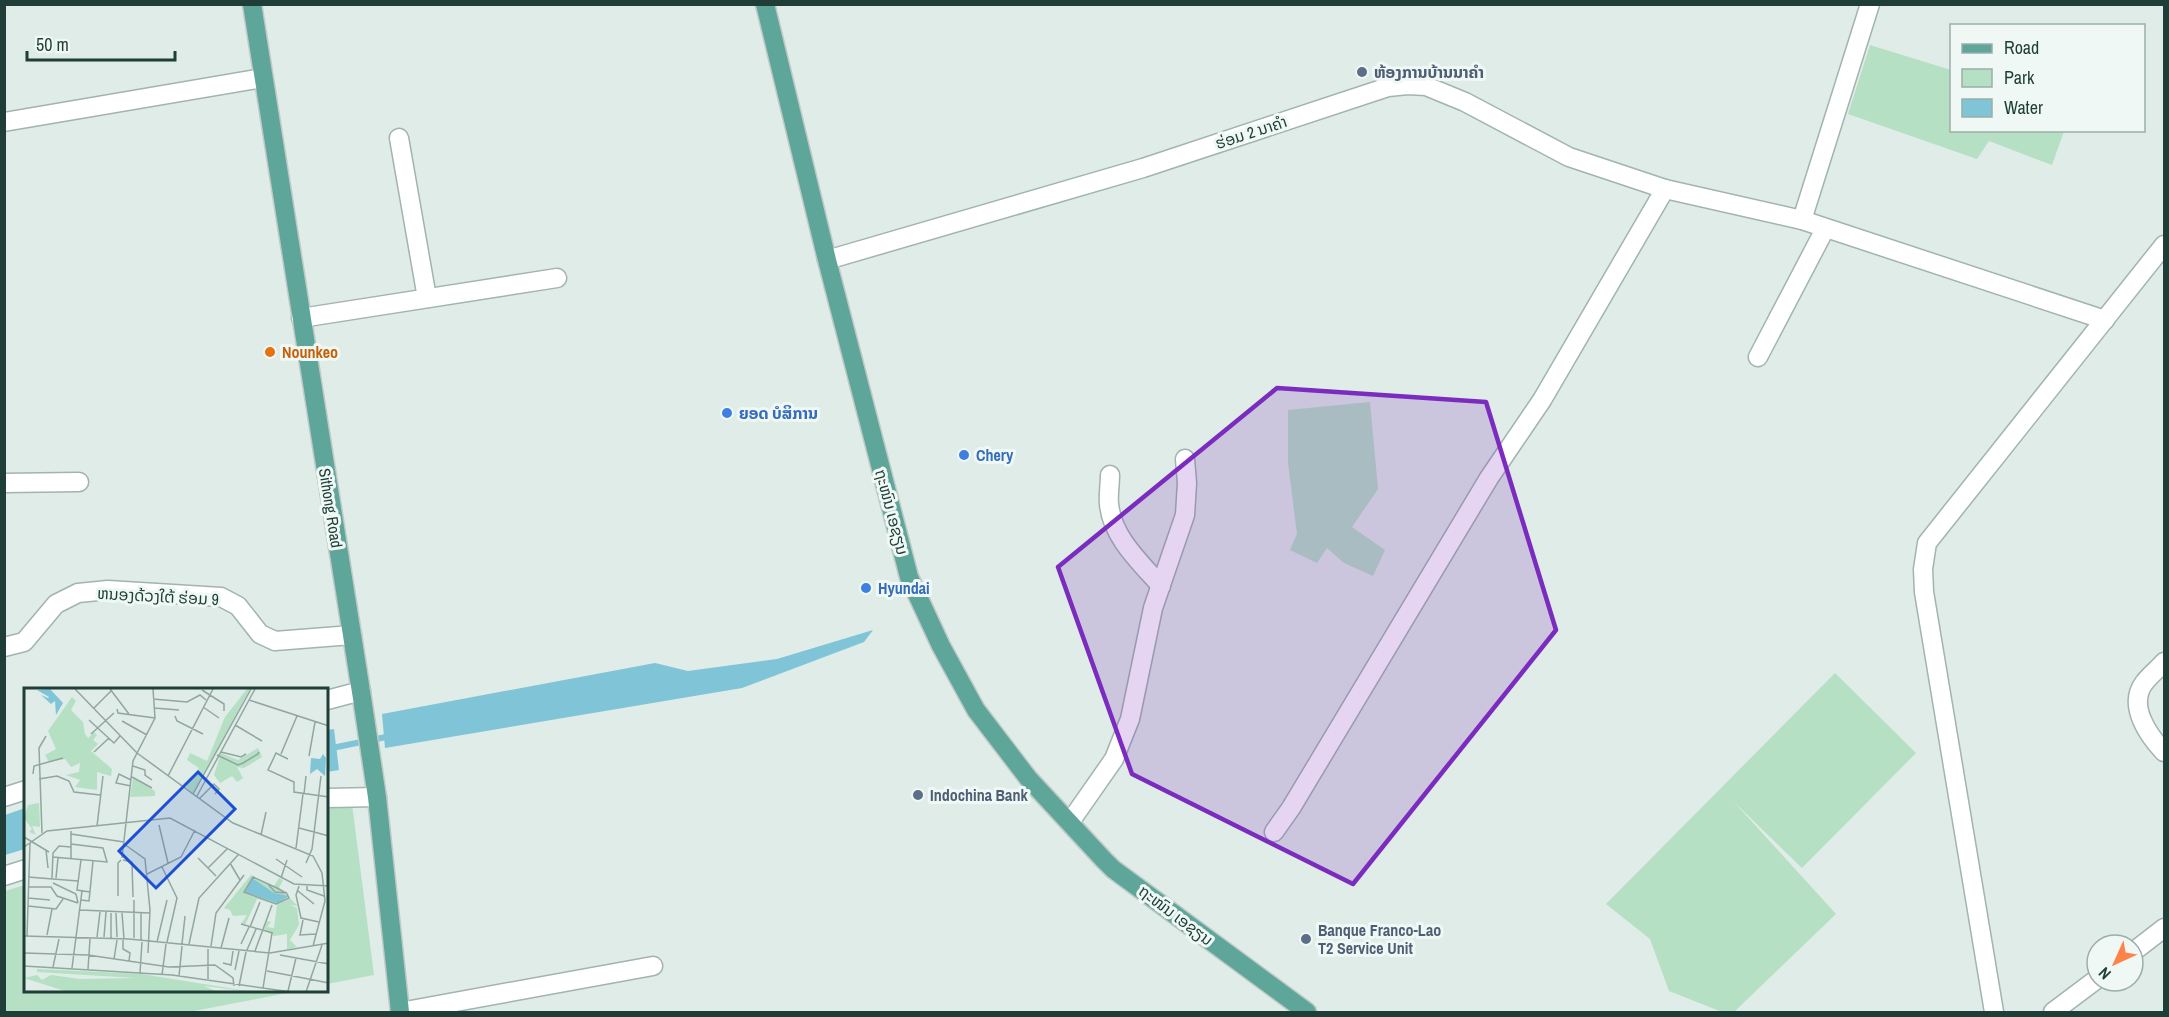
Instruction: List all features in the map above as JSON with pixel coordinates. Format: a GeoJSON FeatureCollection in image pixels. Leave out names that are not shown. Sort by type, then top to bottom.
{"type":"FeatureCollection","features":[{"type":"Feature","properties":{"kind":"main road","name":"Sithong Road"},"geometry":{"type":"LineString","coordinates":[[252,4],[362,694],[400,1012]]}},
{"type":"Feature","properties":{"kind":"main road","name":"ຖະໜົນ ເອຊຽນ"},"geometry":{"type":"LineString","coordinates":[[765,4],[827,260],[909,578],[941,646],[976,710],[1028,778],[1113,869],[1307,1012]]}},
{"type":"Feature","properties":{"kind":"street"},"geometry":{"type":"LineString","coordinates":[[1802,220],[1870,4]]}},
{"type":"Feature","properties":{"kind":"street"},"geometry":{"type":"LineString","coordinates":[[4,122],[263,78]]}},
{"type":"Feature","properties":{"kind":"street","name":"ຮ່ອມ 2 ນາຄຳ"},"geometry":{"type":"LineString","coordinates":[[827,260],[1143,168],[1388,87],[1408,85],[1426,86],[1465,102],[1569,157],[1665,189],[1802,220],[2105,320]]}},
{"type":"Feature","properties":{"kind":"street"},"geometry":{"type":"LineString","coordinates":[[399,138],[427,298]]}},
{"type":"Feature","properties":{"kind":"street"},"geometry":{"type":"LineString","coordinates":[[1274,832],[1291,808],[1489,478],[1542,399],[1665,189]]}},
{"type":"Feature","properties":{"kind":"street"},"geometry":{"type":"LineString","coordinates":[[1758,357],[1825,229]]}},
{"type":"Feature","properties":{"kind":"street"},"geometry":{"type":"LineString","coordinates":[[1994,1012],[1924,592],[1923,569],[1927,543],[2164,245]]}},
{"type":"Feature","properties":{"kind":"street"},"geometry":{"type":"LineString","coordinates":[[301,318],[556,278]]}},
{"type":"Feature","properties":{"kind":"street"},"geometry":{"type":"LineString","coordinates":[[1070,822],[1114,759],[1130,718],[1153,608],[1185,515],[1187,483],[1185,459]]}},
{"type":"Feature","properties":{"kind":"street"},"geometry":{"type":"LineString","coordinates":[[1110,475],[1109,504],[1114,525],[1125,544],[1161,586]]}},
{"type":"Feature","properties":{"kind":"street"},"geometry":{"type":"LineString","coordinates":[[4,483],[79,482]]}},
{"type":"Feature","properties":{"kind":"street","name":"ຫນອງດ້ວງໃຕ້ ຮ່ອມ 9"},"geometry":{"type":"LineString","coordinates":[[4,646],[24,642],[56,604],[78,593],[108,590],[220,597],[238,606],[260,634],[275,641],[352,635]]}},
{"type":"Feature","properties":{"kind":"street"},"geometry":{"type":"LineString","coordinates":[[2164,662],[2143,684],[2139,703],[2144,727],[2164,752]]}},
{"type":"Feature","properties":{"kind":"street"},"geometry":{"type":"LineString","coordinates":[[328,700],[362,694]]}},
{"type":"Feature","properties":{"kind":"street"},"geometry":{"type":"LineString","coordinates":[[4,797],[24,791]]}},
{"type":"Feature","properties":{"kind":"street"},"geometry":{"type":"LineString","coordinates":[[328,798],[376,797]]}},
{"type":"Feature","properties":{"kind":"street"},"geometry":{"type":"LineString","coordinates":[[4,876],[24,870]]}},
{"type":"Feature","properties":{"kind":"street"},"geometry":{"type":"LineString","coordinates":[[2145,943],[2164,928]]}},
{"type":"Feature","properties":{"kind":"street"},"geometry":{"type":"LineString","coordinates":[[400,1012],[653,966]]}},
{"type":"Feature","properties":{"kind":"street"},"geometry":{"type":"LineString","coordinates":[[2053,1012],[2085,988]]}},
{"type":"Feature","properties":{"kind":"highlighted area"},"geometry":{"type":"Polygon","coordinates":[[[1277,388],[1486,402],[1556,630],[1353,884],[1132,774],[1058,567],[1277,388]]]}},
{"type":"Feature","properties":{"kind":"green space"},"geometry":{"type":"Polygon","coordinates":[[[1870,45],[1950,70],[1950,132],[2064,132],[2052,165],[1989,141],[1977,159],[1848,114],[1870,45]]]}},
{"type":"Feature","properties":{"kind":"green space"},"geometry":{"type":"Polygon","coordinates":[[[1370,402],[1378,489],[1352,527],[1385,550],[1373,576],[1344,563],[1327,548],[1317,563],[1290,550],[1297,534],[1288,463],[1288,410],[1370,402]]]}},
{"type":"Feature","properties":{"kind":"green space"},"geometry":{"type":"Polygon","coordinates":[[[1835,673],[1916,753],[1802,868],[1734,802],[1836,914],[1734,1012],[1722,1012],[1669,991],[1650,939],[1606,904],[1835,673]]]}},
{"type":"Feature","properties":{"kind":"green space"},"geometry":{"type":"Polygon","coordinates":[[[352,804],[374,975],[328,984],[328,807],[352,804]]]}},
{"type":"Feature","properties":{"kind":"green space"},"geometry":{"type":"Polygon","coordinates":[[[24,885],[24,993],[287,993],[189,1012],[5,1012],[5,891],[24,885]]]}},
{"type":"Feature","properties":{"kind":"water"},"geometry":{"type":"Polygon","coordinates":[[[873,630],[864,642],[742,688],[385,748],[382,714],[655,663],[688,671],[777,659],[873,630]]]}},
{"type":"Feature","properties":{"kind":"water"},"geometry":{"type":"Polygon","coordinates":[[[334,729],[339,770],[328,772],[328,730],[334,729]]]}},
{"type":"Feature","properties":{"kind":"water"},"geometry":{"type":"Polygon","coordinates":[[[24,808],[24,849],[5,855],[5,815],[24,808]]]}},
{"type":"Feature","properties":{"kind":"waterway"},"geometry":{"type":"LineString","coordinates":[[328,749],[391,736]]}},
{"type":"Feature","properties":{"kind":"place","name":"ຫ້ອງການບ້ານນາຄໍາ"},"geometry":{"type":"Point","coordinates":[1362,72]}},
{"type":"Feature","properties":{"kind":"place","name":"Nounkeo"},"geometry":{"type":"Point","coordinates":[270,352]}},
{"type":"Feature","properties":{"kind":"place","name":"ຍອດ ບໍສິການ"},"geometry":{"type":"Point","coordinates":[727,413]}},
{"type":"Feature","properties":{"kind":"place","name":"Chery"},"geometry":{"type":"Point","coordinates":[964,455]}},
{"type":"Feature","properties":{"kind":"place","name":"Hyundai"},"geometry":{"type":"Point","coordinates":[866,588]}},
{"type":"Feature","properties":{"kind":"place","name":"Indochina Bank"},"geometry":{"type":"Point","coordinates":[918,795]}},
{"type":"Feature","properties":{"kind":"place","name":"Banque Franco-Lao T2 Service Unit"},"geometry":{"type":"Point","coordinates":[1306,939]}}]}
